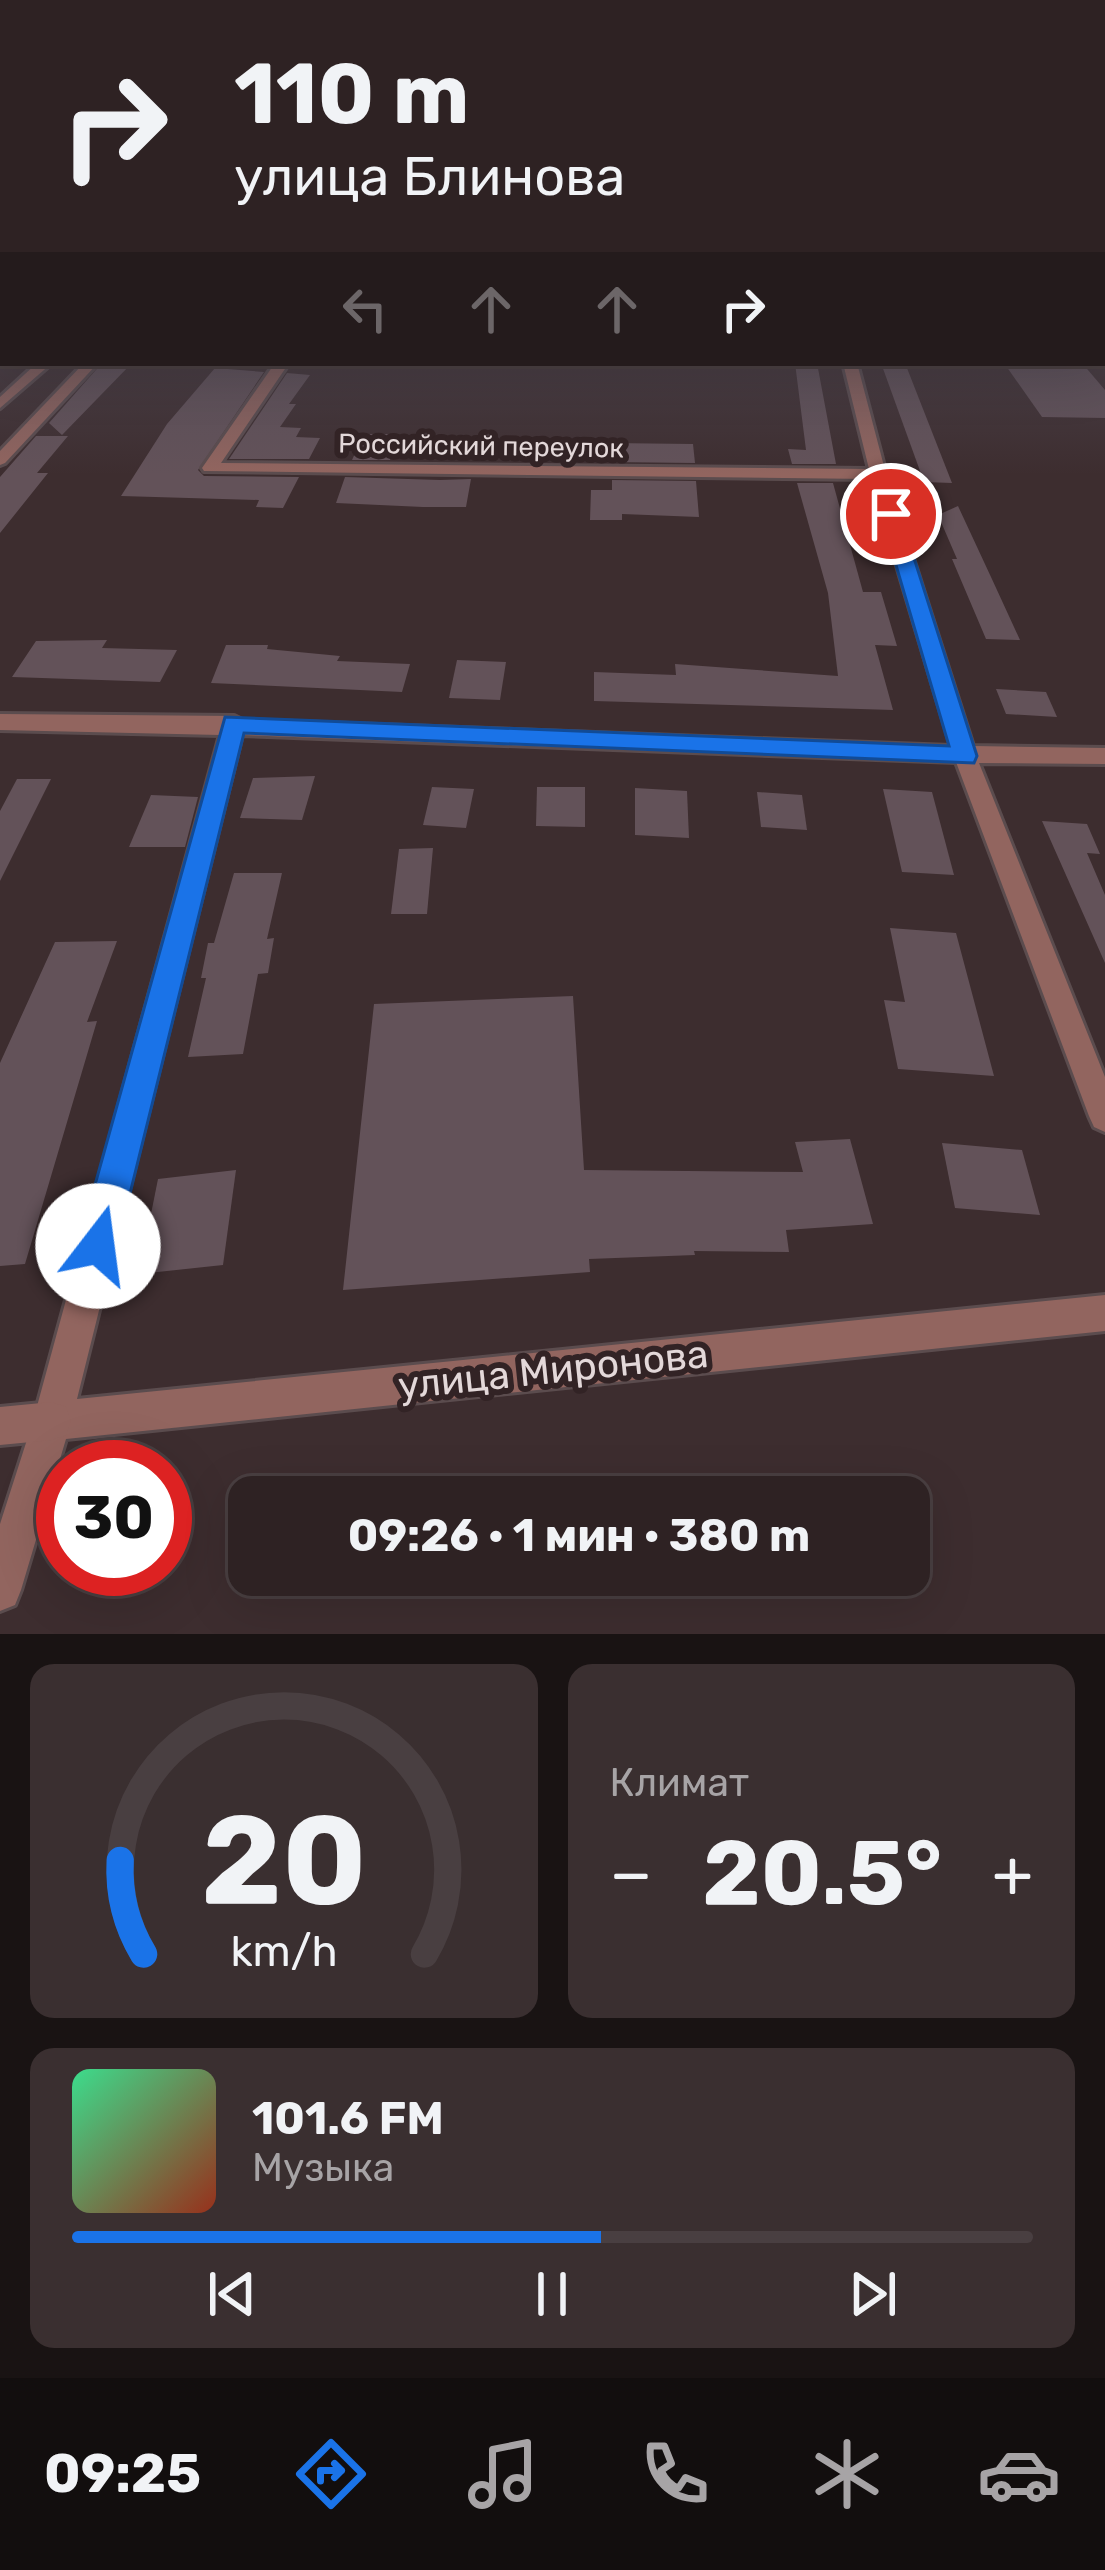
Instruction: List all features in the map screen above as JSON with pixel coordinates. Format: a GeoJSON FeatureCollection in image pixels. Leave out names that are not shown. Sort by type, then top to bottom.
{"type":"FeatureCollection","features":[{"type":"Feature","properties":{"kind":"street"},"geometry":{"type":"LineString","coordinates":[[1,402],[42,366]]}},
{"type":"Feature","properties":{"kind":"street"},"geometry":{"type":"LineString","coordinates":[[0,460],[88,366]]}},
{"type":"Feature","properties":{"kind":"street","name":"Российский переулок"},"geometry":{"type":"LineString","coordinates":[[280,366],[210,468],[878,474]]}},
{"type":"Feature","properties":{"kind":"street"},"geometry":{"type":"LineString","coordinates":[[851,366],[878,474],[964,756],[1105,1117]]}},
{"type":"Feature","properties":{"kind":"street"},"geometry":{"type":"LineString","coordinates":[[1,402],[50,404]]}},
{"type":"Feature","properties":{"kind":"street"},"geometry":{"type":"LineString","coordinates":[[0,428],[26,430]]}},
{"type":"Feature","properties":{"kind":"street"},"geometry":{"type":"LineString","coordinates":[[0,722],[234,724],[964,756],[1105,757]]}},
{"type":"Feature","properties":{"kind":"street"},"geometry":{"type":"LineString","coordinates":[[0,1591],[52,1421],[234,724]]}},
{"type":"Feature","properties":{"kind":"street","name":"улица Миронова"},"geometry":{"type":"LineString","coordinates":[[0,1426],[1105,1313]]}},
{"type":"Feature","properties":{"kind":"building"},"geometry":{"type":"Polygon","coordinates":[[[99,366],[129,366],[62,435],[49,423],[99,366]]]}},
{"type":"Feature","properties":{"kind":"building"},"geometry":{"type":"Polygon","coordinates":[[[795,366],[818,366],[836,464],[792,464],[788,449],[806,450],[795,366]]]}},
{"type":"Feature","properties":{"kind":"building"},"geometry":{"type":"Polygon","coordinates":[[[882,366],[906,366],[952,483],[924,482],[882,366]]]}},
{"type":"Feature","properties":{"kind":"building"},"geometry":{"type":"Polygon","coordinates":[[[1006,366],[1085,366],[1105,390],[1105,418],[1042,417],[1006,366]]]}},
{"type":"Feature","properties":{"kind":"building"},"geometry":{"type":"Polygon","coordinates":[[[215,368],[264,372],[198,470],[204,476],[299,477],[283,508],[256,507],[259,500],[121,496],[167,424],[215,368]]]}},
{"type":"Feature","properties":{"kind":"building"},"geometry":{"type":"Polygon","coordinates":[[[287,373],[310,375],[289,404],[296,404],[280,427],[301,428],[296,437],[320,438],[309,459],[229,459],[287,373]]]}},
{"type":"Feature","properties":{"kind":"building"},"geometry":{"type":"Polygon","coordinates":[[[364,434],[397,434],[390,460],[352,460],[364,434]]]}},
{"type":"Feature","properties":{"kind":"building"},"geometry":{"type":"Polygon","coordinates":[[[36,436],[68,436],[37,473],[48,473],[0,533],[0,477],[36,436]]]}},
{"type":"Feature","properties":{"kind":"building"},"geometry":{"type":"Polygon","coordinates":[[[609,443],[693,444],[695,463],[611,462],[609,443]]]}},
{"type":"Feature","properties":{"kind":"building"},"geometry":{"type":"Polygon","coordinates":[[[345,477],[471,479],[466,507],[423,507],[336,503],[345,477]]]}},
{"type":"Feature","properties":{"kind":"building"},"geometry":{"type":"Polygon","coordinates":[[[612,480],[696,481],[699,517],[622,514],[622,520],[590,520],[591,490],[612,490],[612,480]]]}},
{"type":"Feature","properties":{"kind":"building"},"geometry":{"type":"Polygon","coordinates":[[[797,483],[833,483],[863,592],[881,592],[897,646],[875,645],[893,710],[594,701],[594,672],[676,675],[675,664],[838,676],[828,593],[797,483]]]}},
{"type":"Feature","properties":{"kind":"building"},"geometry":{"type":"Polygon","coordinates":[[[958,506],[1020,640],[986,639],[938,515],[958,506]]]}},
{"type":"Feature","properties":{"kind":"building"},"geometry":{"type":"Polygon","coordinates":[[[107,640],[102,648],[177,650],[160,682],[12,677],[36,641],[107,640]]]}},
{"type":"Feature","properties":{"kind":"building"},"geometry":{"type":"Polygon","coordinates":[[[226,645],[268,645],[267,649],[340,656],[337,661],[410,664],[402,692],[211,683],[226,645]]]}},
{"type":"Feature","properties":{"kind":"building"},"geometry":{"type":"Polygon","coordinates":[[[457,660],[506,662],[500,700],[449,698],[457,660]]]}},
{"type":"Feature","properties":{"kind":"building"},"geometry":{"type":"Polygon","coordinates":[[[996,689],[1046,692],[1057,717],[1006,714],[996,689]]]}},
{"type":"Feature","properties":{"kind":"building"},"geometry":{"type":"Polygon","coordinates":[[[315,776],[302,820],[240,818],[253,778],[315,776]]]}},
{"type":"Feature","properties":{"kind":"building"},"geometry":{"type":"Polygon","coordinates":[[[17,779],[51,779],[0,881],[0,811],[17,779]]]}},
{"type":"Feature","properties":{"kind":"building"},"geometry":{"type":"Polygon","coordinates":[[[432,787],[474,789],[466,828],[423,825],[432,787]]]}},
{"type":"Feature","properties":{"kind":"building"},"geometry":{"type":"Polygon","coordinates":[[[537,787],[585,787],[585,827],[536,826],[537,787]]]}},
{"type":"Feature","properties":{"kind":"building"},"geometry":{"type":"Polygon","coordinates":[[[635,788],[687,791],[689,838],[635,835],[635,788]]]}},
{"type":"Feature","properties":{"kind":"building"},"geometry":{"type":"Polygon","coordinates":[[[883,789],[932,792],[954,875],[902,872],[883,789]]]}},
{"type":"Feature","properties":{"kind":"building"},"geometry":{"type":"Polygon","coordinates":[[[757,792],[802,795],[807,830],[761,827],[757,792]]]}},
{"type":"Feature","properties":{"kind":"building"},"geometry":{"type":"Polygon","coordinates":[[[151,795],[198,797],[185,847],[129,847],[151,795]]]}},
{"type":"Feature","properties":{"kind":"building"},"geometry":{"type":"Polygon","coordinates":[[[1042,821],[1087,824],[1100,854],[1087,853],[1105,895],[1105,963],[1042,821]]]}},
{"type":"Feature","properties":{"kind":"building"},"geometry":{"type":"Polygon","coordinates":[[[433,848],[427,914],[391,914],[399,849],[433,848]]]}},
{"type":"Feature","properties":{"kind":"building"},"geometry":{"type":"Polygon","coordinates":[[[234,873],[282,873],[267,939],[274,938],[268,973],[258,974],[243,1054],[188,1057],[206,978],[201,978],[208,943],[214,943],[234,873]]]}},
{"type":"Feature","properties":{"kind":"building"},"geometry":{"type":"Polygon","coordinates":[[[890,928],[956,933],[994,1076],[898,1069],[884,1000],[905,1002],[890,928]]]}},
{"type":"Feature","properties":{"kind":"building"},"geometry":{"type":"Polygon","coordinates":[[[117,941],[87,1022],[97,1021],[25,1264],[0,1266],[0,1063],[55,942],[117,941]]]}},
{"type":"Feature","properties":{"kind":"building"},"geometry":{"type":"Polygon","coordinates":[[[573,996],[584,1170],[803,1172],[795,1142],[850,1139],[873,1224],[786,1230],[789,1252],[694,1251],[695,1255],[589,1259],[590,1272],[343,1290],[374,1004],[573,996]]]}},
{"type":"Feature","properties":{"kind":"building"},"geometry":{"type":"Polygon","coordinates":[[[942,1143],[1022,1150],[1040,1215],[955,1208],[942,1143]]]}},
{"type":"Feature","properties":{"kind":"building"},"geometry":{"type":"Polygon","coordinates":[[[236,1170],[223,1265],[139,1274],[158,1179],[236,1170]]]}},
{"type":"Feature","properties":{"kind":"route"},"geometry":{"type":"LineString","coordinates":[[98,1246],[234,724],[964,756],[891,514]]}}]}
